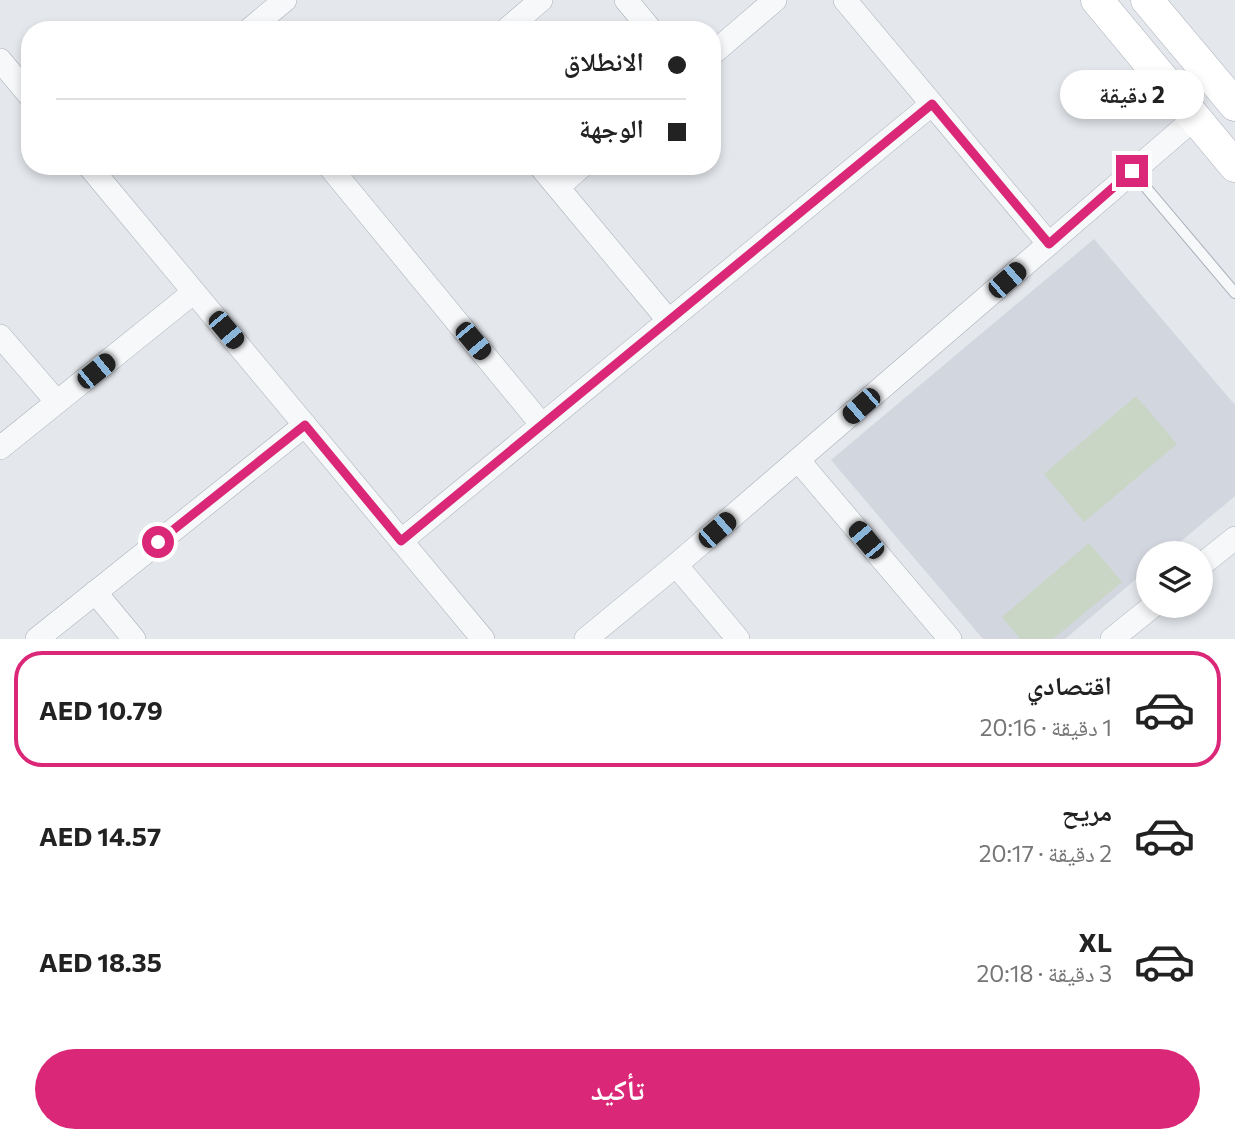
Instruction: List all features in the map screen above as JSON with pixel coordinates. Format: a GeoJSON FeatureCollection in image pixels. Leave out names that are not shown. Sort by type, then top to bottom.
{"type":"FeatureCollection","features":[{"type":"Feature","properties":{"kind":"street"},"geometry":{"type":"LineString","coordinates":[[260,21],[285,0]]}},
{"type":"Feature","properties":{"kind":"street"},"geometry":{"type":"LineString","coordinates":[[516,21],[541,0]]}},
{"type":"Feature","properties":{"kind":"street"},"geometry":{"type":"LineString","coordinates":[[626,0],[644,21]]}},
{"type":"Feature","properties":{"kind":"street"},"geometry":{"type":"LineString","coordinates":[[721,46],[775,0]]}},
{"type":"Feature","properties":{"kind":"street"},"geometry":{"type":"LineString","coordinates":[[845,0],[1049,244]]}},
{"type":"Feature","properties":{"kind":"street"},"geometry":{"type":"LineString","coordinates":[[1097,0],[1235,166]]}},
{"type":"Feature","properties":{"kind":"street"},"geometry":{"type":"LineString","coordinates":[[1147,0],[1235,105]]}},
{"type":"Feature","properties":{"kind":"street"},"geometry":{"type":"LineString","coordinates":[[0,60],[21,85]]}},
{"type":"Feature","properties":{"kind":"street"},"geometry":{"type":"LineString","coordinates":[[401,541],[932,104]]}},
{"type":"Feature","properties":{"kind":"street"},"geometry":{"type":"LineString","coordinates":[[586,639],[676,565],[1195,118]]}},
{"type":"Feature","properties":{"kind":"street"},"geometry":{"type":"LineString","coordinates":[[96,175],[484,639]]}},
{"type":"Feature","properties":{"kind":"street"},"geometry":{"type":"LineString","coordinates":[[340,175],[542,425]]}},
{"type":"Feature","properties":{"kind":"street"},"geometry":{"type":"LineString","coordinates":[[548,175],[669,321]]}},
{"type":"Feature","properties":{"kind":"street"},"geometry":{"type":"LineString","coordinates":[[558,187],[572,175]]}},
{"type":"Feature","properties":{"kind":"street"},"geometry":{"type":"LineString","coordinates":[[0,448],[194,292]]}},
{"type":"Feature","properties":{"kind":"street"},"geometry":{"type":"LineString","coordinates":[[0,335],[57,402]]}},
{"type":"Feature","properties":{"kind":"street"},"geometry":{"type":"LineString","coordinates":[[37,639],[305,425]]}},
{"type":"Feature","properties":{"kind":"street"},"geometry":{"type":"LineString","coordinates":[[798,460],[950,639]]}},
{"type":"Feature","properties":{"kind":"street"},"geometry":{"type":"LineString","coordinates":[[1213,556],[1235,538]]}},
{"type":"Feature","properties":{"kind":"street"},"geometry":{"type":"LineString","coordinates":[[676,565],[738,639]]}},
{"type":"Feature","properties":{"kind":"street"},"geometry":{"type":"LineString","coordinates":[[95,592],[134,639]]}},
{"type":"Feature","properties":{"kind":"street"},"geometry":{"type":"LineString","coordinates":[[1112,639],[1138,618]]}},
{"type":"Feature","properties":{"kind":"lane"},"geometry":{"type":"LineString","coordinates":[[1132,171],[1235,293]]}},
{"type":"Feature","properties":{"kind":"shaded area"},"geometry":{"type":"Polygon","coordinates":[[[1094,239],[1235,405],[1235,496],[1181,541],[1136,541],[1136,579],[1065,639],[983,639],[831,460],[1094,239]]]}},
{"type":"Feature","properties":{"kind":"green space"},"geometry":{"type":"Polygon","coordinates":[[[1136,396],[1177,444],[1084,522],[1044,474],[1136,396]]]}},
{"type":"Feature","properties":{"kind":"green space"},"geometry":{"type":"Polygon","coordinates":[[[1089,543],[1122,582],[1053,639],[1020,639],[1002,617],[1089,543]]]}},
{"type":"Feature","properties":{"kind":"route"},"geometry":{"type":"LineString","coordinates":[[158,542],[305,425],[401,541],[932,104],[1049,244],[1132,171]]}}]}
